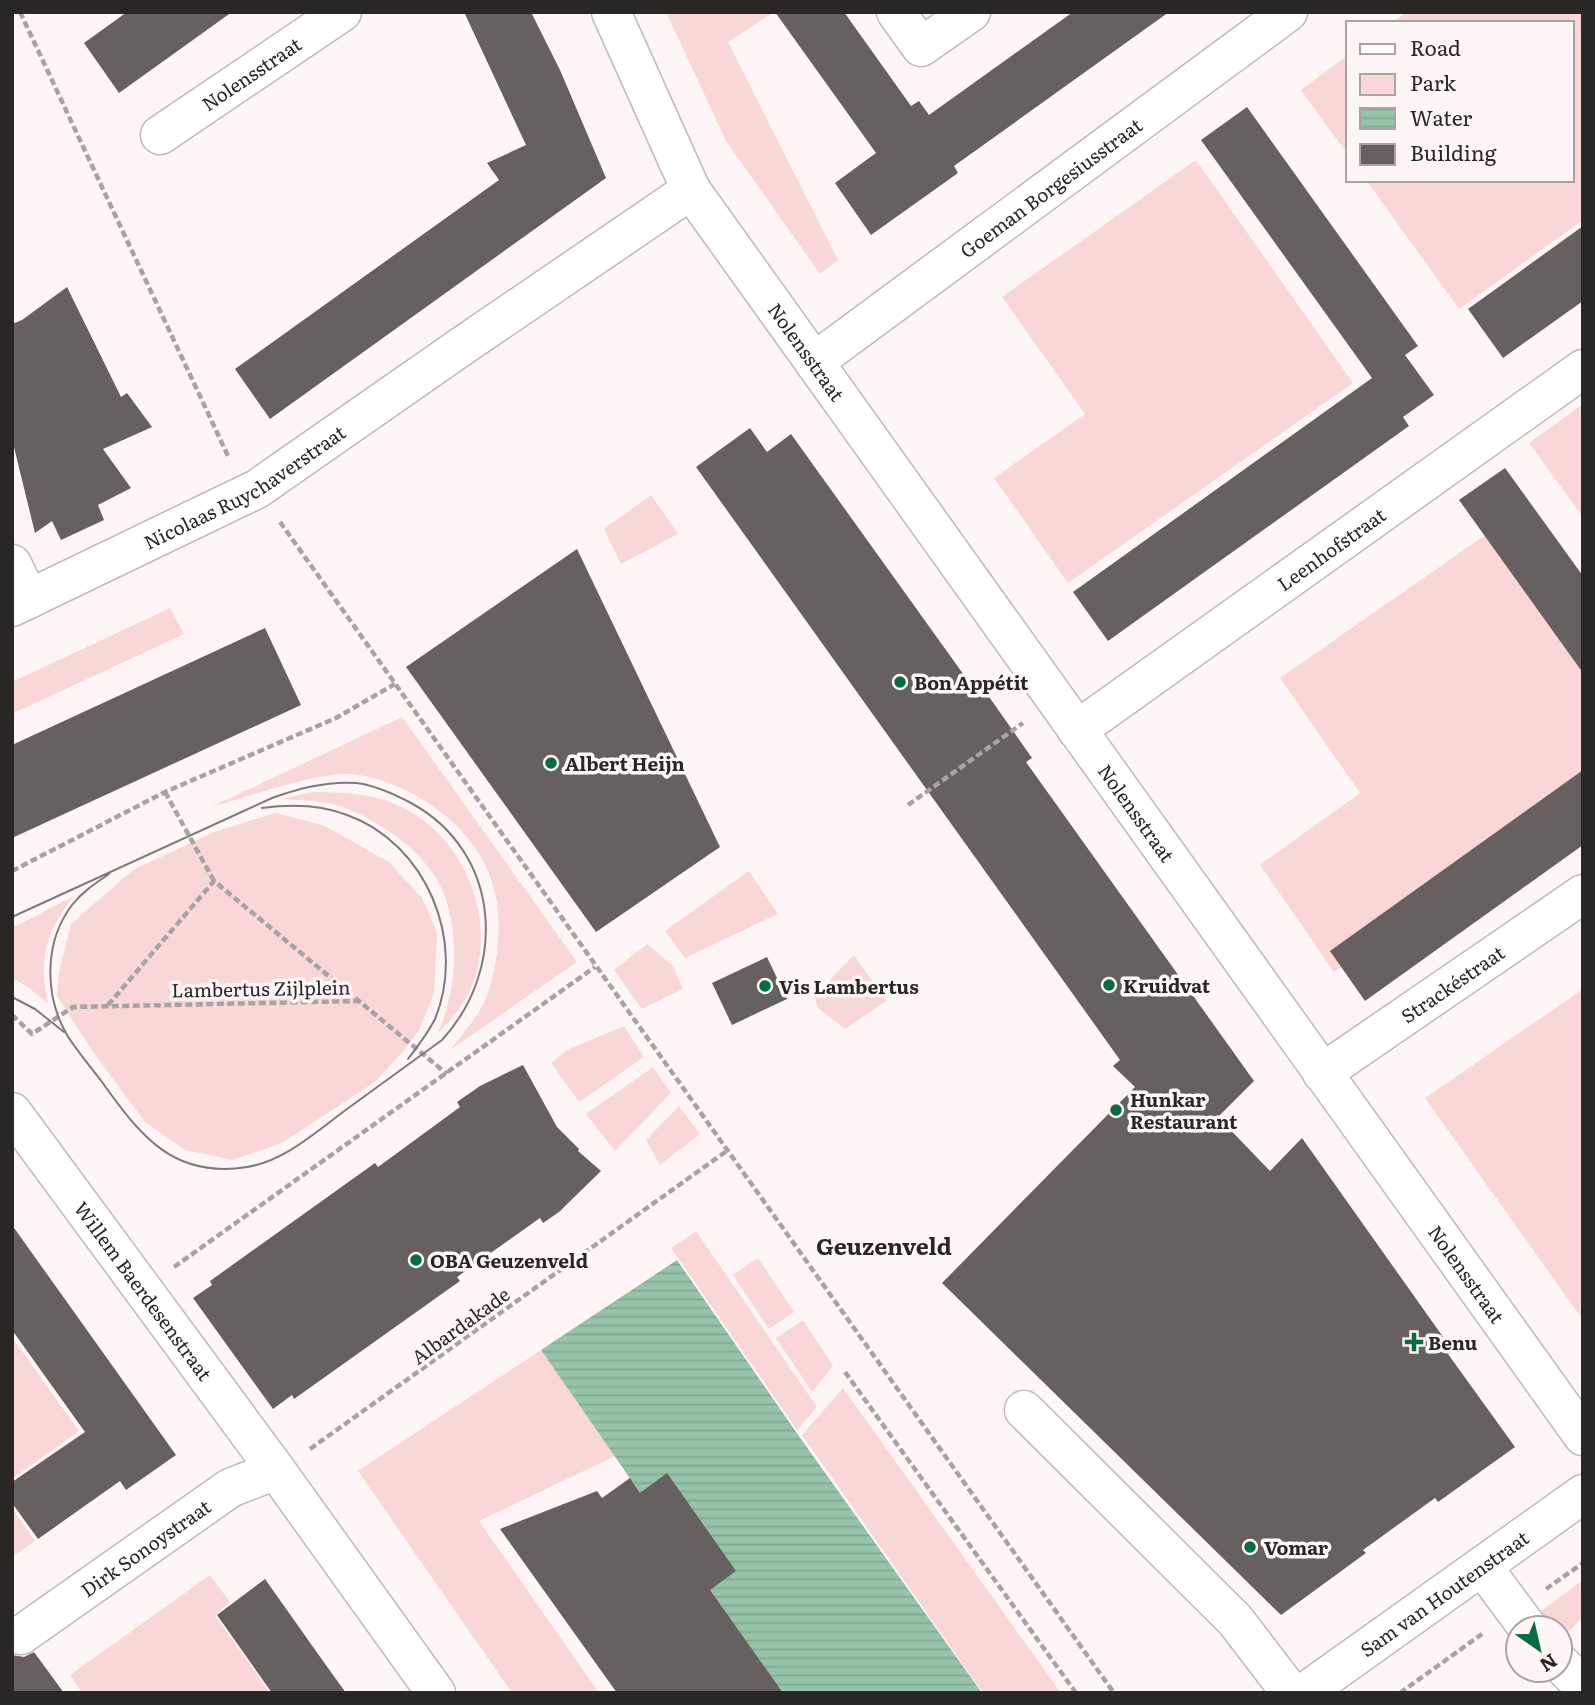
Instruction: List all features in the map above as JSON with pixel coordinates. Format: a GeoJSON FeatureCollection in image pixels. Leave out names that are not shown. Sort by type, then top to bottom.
{"type":"FeatureCollection","features":[{"type":"Feature","properties":{"kind":"street","name":"Nolensstraat"},"geometry":{"type":"LineString","coordinates":[[160,135],[342,12]]}},
{"type":"Feature","properties":{"kind":"street","name":"Nolensstraat"},"geometry":{"type":"LineString","coordinates":[[611,12],[691,190],[1583,1436]]}},
{"type":"Feature","properties":{"kind":"street"},"geometry":{"type":"LineString","coordinates":[[896,12],[921,47],[971,12]]}},
{"type":"Feature","properties":{"kind":"street","name":"Goeman Borgesiusstraat"},"geometry":{"type":"LineString","coordinates":[[814,362],[1288,12]]}},
{"type":"Feature","properties":{"kind":"street","name":"Nicolaas Ruychaverstraat"},"geometry":{"type":"LineString","coordinates":[[20,603],[257,489],[691,190]]}},
{"type":"Feature","properties":{"kind":"street","name":"Leenhofstraat"},"geometry":{"type":"LineString","coordinates":[[1077,730],[1583,369]]}},
{"type":"Feature","properties":{"kind":"street"},"geometry":{"type":"LineString","coordinates":[[12,564],[20,603]]}},
{"type":"Feature","properties":{"kind":"street","name":"Strackéstraat"},"geometry":{"type":"LineString","coordinates":[[1322,1073],[1583,894]]}},
{"type":"Feature","properties":{"kind":"street","name":"Willem Baerdesenstraat"},"geometry":{"type":"LineString","coordinates":[[12,1112],[276,1470],[436,1693]]}},
{"type":"Feature","properties":{"kind":"street"},"geometry":{"type":"LineString","coordinates":[[1024,1410],[1235,1620],[1291,1693]]}},
{"type":"Feature","properties":{"kind":"street","name":"Dirk Sonoystraat"},"geometry":{"type":"LineString","coordinates":[[22,1635],[230,1488],[276,1470]]}},
{"type":"Feature","properties":{"kind":"street","name":"Sam van Houtenstraat"},"geometry":{"type":"LineString","coordinates":[[1304,1693],[1583,1493]]}},
{"type":"Feature","properties":{"kind":"street"},"geometry":{"type":"LineString","coordinates":[[1482,1566],[1518,1614]]}},
{"type":"Feature","properties":{"kind":"path"},"geometry":{"type":"LineString","coordinates":[[20,12],[232,465],[257,489],[1114,1693]]}},
{"type":"Feature","properties":{"kind":"path"},"geometry":{"type":"LineString","coordinates":[[12,871],[165,792],[336,718],[395,684]]}},
{"type":"Feature","properties":{"kind":"path"},"geometry":{"type":"LineString","coordinates":[[908,805],[1055,700]]}},
{"type":"Feature","properties":{"kind":"path"},"geometry":{"type":"LineString","coordinates":[[108,1005],[214,881],[165,792]]}},
{"type":"Feature","properties":{"kind":"path","name":"Lambertus Zijlplein"},"geometry":{"type":"LineString","coordinates":[[214,881],[360,1001]]}},
{"type":"Feature","properties":{"kind":"path"},"geometry":{"type":"LineString","coordinates":[[143,1289],[595,967]]}},
{"type":"Feature","properties":{"kind":"path"},"geometry":{"type":"LineString","coordinates":[[360,1001],[447,1074]]}},
{"type":"Feature","properties":{"kind":"path","name":"Lambertus Zijlplein"},"geometry":{"type":"LineString","coordinates":[[12,1015],[32,1034],[72,1007],[360,1001]]}},
{"type":"Feature","properties":{"kind":"path","name":"Albardakade"},"geometry":{"type":"LineString","coordinates":[[276,1470],[297,1459],[728,1150]]}},
{"type":"Feature","properties":{"kind":"path"},"geometry":{"type":"LineString","coordinates":[[845,1372],[1076,1693]]}},
{"type":"Feature","properties":{"kind":"green space"},"geometry":{"type":"Polygon","coordinates":[[[666,12],[774,12],[728,42],[838,260],[820,274],[726,141],[666,12]]]}},
{"type":"Feature","properties":{"kind":"green space"},"geometry":{"type":"Polygon","coordinates":[[[1407,12],[1583,12],[1583,220],[1459,309],[1367,182],[1574,182],[1574,21],[1395,21],[1407,12]]]}},
{"type":"Feature","properties":{"kind":"green space"},"geometry":{"type":"Polygon","coordinates":[[[1346,56],[1346,152],[1301,90],[1346,56]]]}},
{"type":"Feature","properties":{"kind":"green space"},"geometry":{"type":"Polygon","coordinates":[[[1196,160],[1353,383],[1068,583],[994,478],[1085,414],[1002,297],[1196,160]]]}},
{"type":"Feature","properties":{"kind":"green space"},"geometry":{"type":"Polygon","coordinates":[[[1583,404],[1583,517],[1529,443],[1583,404]]]}},
{"type":"Feature","properties":{"kind":"green space"},"geometry":{"type":"Polygon","coordinates":[[[651,495],[678,534],[621,564],[604,529],[651,495]]]}},
{"type":"Feature","properties":{"kind":"green space"},"geometry":{"type":"Polygon","coordinates":[[[1498,526],[1583,647],[1583,800],[1334,972],[1260,865],[1360,793],[1280,678],[1498,526]]]}},
{"type":"Feature","properties":{"kind":"green space"},"geometry":{"type":"Polygon","coordinates":[[[170,608],[184,634],[12,714],[12,682],[170,608]]]}},
{"type":"Feature","properties":{"kind":"green space"},"geometry":{"type":"Polygon","coordinates":[[[402,717],[577,962],[450,1050],[485,1001],[495,966],[498,937],[498,908],[492,882],[484,862],[455,825],[437,809],[395,785],[351,774],[301,781],[211,807],[402,717]]]}},
{"type":"Feature","properties":{"kind":"green space"},"geometry":{"type":"Polygon","coordinates":[[[313,792],[369,796],[413,813],[436,831],[454,853],[468,878],[477,905],[481,934],[479,962],[467,996],[438,1033],[449,1000],[454,948],[450,914],[438,881],[427,865],[397,837],[362,816],[328,803],[280,799],[313,792]]]}},
{"type":"Feature","properties":{"kind":"green space"},"geometry":{"type":"Polygon","coordinates":[[[275,813],[323,825],[389,862],[422,898],[437,932],[434,993],[419,1030],[375,1082],[282,1143],[233,1160],[185,1150],[145,1122],[93,1052],[57,996],[59,972],[71,924],[133,870],[214,832],[275,813]]]}},
{"type":"Feature","properties":{"kind":"green space"},"geometry":{"type":"Polygon","coordinates":[[[749,871],[778,914],[685,958],[665,931],[749,871]]]}},
{"type":"Feature","properties":{"kind":"green space"},"geometry":{"type":"Polygon","coordinates":[[[74,896],[56,922],[47,946],[44,973],[48,1004],[12,978],[12,928],[74,896]]]}},
{"type":"Feature","properties":{"kind":"green space"},"geometry":{"type":"Polygon","coordinates":[[[647,944],[673,966],[683,989],[642,1009],[614,970],[647,944]]]}},
{"type":"Feature","properties":{"kind":"green space"},"geometry":{"type":"Polygon","coordinates":[[[854,955],[886,1001],[845,1029],[817,1007],[815,995],[854,955]]]}},
{"type":"Feature","properties":{"kind":"green space"},"geometry":{"type":"Polygon","coordinates":[[[1583,989],[1583,1320],[1425,1098],[1583,989]]]}},
{"type":"Feature","properties":{"kind":"green space"},"geometry":{"type":"Polygon","coordinates":[[[624,1026],[644,1057],[579,1102],[551,1063],[569,1049],[624,1026]]]}},
{"type":"Feature","properties":{"kind":"green space"},"geometry":{"type":"Polygon","coordinates":[[[653,1067],[671,1093],[615,1151],[586,1114],[653,1067]]]}},
{"type":"Feature","properties":{"kind":"green space"},"geometry":{"type":"Polygon","coordinates":[[[679,1106],[700,1134],[660,1165],[646,1140],[679,1106]]]}},
{"type":"Feature","properties":{"kind":"green space"},"geometry":{"type":"Polygon","coordinates":[[[696,1231],[817,1407],[797,1430],[671,1248],[696,1231]]]}},
{"type":"Feature","properties":{"kind":"green space"},"geometry":{"type":"Polygon","coordinates":[[[758,1258],[794,1312],[769,1329],[733,1275],[758,1258]]]}},
{"type":"Feature","properties":{"kind":"green space"},"geometry":{"type":"Polygon","coordinates":[[[803,1320],[833,1366],[812,1392],[776,1338],[803,1320]]]}},
{"type":"Feature","properties":{"kind":"green space"},"geometry":{"type":"Polygon","coordinates":[[[12,1337],[79,1431],[12,1479],[12,1337]]]}},
{"type":"Feature","properties":{"kind":"green space"},"geometry":{"type":"Polygon","coordinates":[[[541,1350],[615,1456],[479,1521],[599,1693],[512,1693],[358,1471],[541,1350]]]}},
{"type":"Feature","properties":{"kind":"green space"},"geometry":{"type":"Polygon","coordinates":[[[843,1388],[1061,1693],[983,1693],[802,1435],[843,1388]]]}},
{"type":"Feature","properties":{"kind":"green space"},"geometry":{"type":"Polygon","coordinates":[[[12,1508],[35,1541],[12,1557],[12,1508]]]}},
{"type":"Feature","properties":{"kind":"green space"},"geometry":{"type":"Polygon","coordinates":[[[210,1575],[230,1602],[215,1615],[270,1693],[82,1693],[70,1675],[210,1575]]]}},
{"type":"Feature","properties":{"kind":"green space"},"geometry":{"type":"Polygon","coordinates":[[[1583,1580],[1583,1617],[1574,1626],[1574,1614],[1537,1614],[1583,1580]]]}},
{"type":"Feature","properties":{"kind":"water"},"geometry":{"type":"Polygon","coordinates":[[[677,1260],[982,1693],[779,1693],[541,1350],[677,1260]]]}},
{"type":"Feature","properties":{"kind":"building"},"geometry":{"type":"Polygon","coordinates":[[[127,12],[232,12],[119,93],[84,43],[127,12]]]}},
{"type":"Feature","properties":{"kind":"building"},"geometry":{"type":"Polygon","coordinates":[[[464,12],[531,12],[560,70],[606,178],[270,419],[235,369],[499,180],[487,163],[526,145],[464,12]]]}},
{"type":"Feature","properties":{"kind":"building"},"geometry":{"type":"Polygon","coordinates":[[[775,12],[844,12],[911,106],[919,101],[929,115],[1073,12],[1169,12],[954,166],[958,173],[871,235],[835,183],[876,153],[775,12]]]}},
{"type":"Feature","properties":{"kind":"building"},"geometry":{"type":"Polygon","coordinates":[[[1247,107],[1418,346],[1405,355],[1434,395],[1403,417],[1409,426],[1108,641],[1073,592],[1372,378],[1201,140],[1247,107]]]}},
{"type":"Feature","properties":{"kind":"building"},"geometry":{"type":"Polygon","coordinates":[[[1583,226],[1583,301],[1503,358],[1468,309],[1583,226]]]}},
{"type":"Feature","properties":{"kind":"building"},"geometry":{"type":"Polygon","coordinates":[[[67,287],[121,397],[127,393],[152,427],[103,449],[131,488],[98,505],[104,520],[61,540],[52,521],[35,533],[12,439],[12,324],[22,320],[67,287]]]}},
{"type":"Feature","properties":{"kind":"building"},"geometry":{"type":"Polygon","coordinates":[[[750,428],[767,452],[791,434],[979,696],[985,691],[1032,758],[1026,762],[1254,1081],[1218,1117],[1270,1171],[1302,1138],[1453,1351],[1448,1354],[1515,1447],[1438,1502],[1435,1498],[1363,1550],[1366,1553],[1281,1615],[942,1283],[1135,1087],[1113,1066],[1120,1060],[696,467],[750,428]]]}},
{"type":"Feature","properties":{"kind":"building"},"geometry":{"type":"Polygon","coordinates":[[[1505,468],[1583,576],[1583,673],[1459,500],[1505,468]]]}},
{"type":"Feature","properties":{"kind":"building"},"geometry":{"type":"Polygon","coordinates":[[[577,549],[720,847],[596,932],[406,667],[577,549]]]}},
{"type":"Feature","properties":{"kind":"building"},"geometry":{"type":"Polygon","coordinates":[[[265,628],[301,705],[12,838],[12,745],[265,628]]]}},
{"type":"Feature","properties":{"kind":"building"},"geometry":{"type":"Polygon","coordinates":[[[1583,770],[1583,845],[1365,1001],[1330,951],[1583,770]]]}},
{"type":"Feature","properties":{"kind":"building"},"geometry":{"type":"Polygon","coordinates":[[[767,957],[787,999],[732,1025],[712,983],[767,957]]]}},
{"type":"Feature","properties":{"kind":"building"},"geometry":{"type":"Polygon","coordinates":[[[523,1065],[557,1127],[578,1151],[601,1171],[559,1212],[543,1223],[540,1218],[457,1277],[460,1281],[294,1399],[292,1395],[273,1409],[193,1298],[212,1285],[210,1281],[375,1163],[378,1167],[460,1107],[457,1102],[480,1086],[523,1065]]]}},
{"type":"Feature","properties":{"kind":"building"},"geometry":{"type":"Polygon","coordinates":[[[12,1225],[176,1455],[126,1490],[120,1481],[38,1539],[12,1503],[12,1482],[85,1432],[12,1330],[12,1225]]]}},
{"type":"Feature","properties":{"kind":"building"},"geometry":{"type":"Polygon","coordinates":[[[667,1473],[736,1571],[710,1590],[783,1693],[617,1693],[500,1529],[597,1491],[602,1498],[630,1478],[640,1493],[667,1473]]]}},
{"type":"Feature","properties":{"kind":"building"},"geometry":{"type":"Polygon","coordinates":[[[265,1579],[346,1693],[272,1693],[217,1615],[265,1579]]]}},
{"type":"Feature","properties":{"kind":"building"},"geometry":{"type":"Polygon","coordinates":[[[34,1652],[64,1693],[12,1693],[12,1655],[24,1657],[34,1652]]]}},
{"type":"Feature","properties":{"kind":"tram line"},"geometry":{"type":"LineString","coordinates":[[12,917],[272,798],[313,786],[356,783],[391,793],[411,803],[441,824],[463,851],[478,881],[485,913],[485,946],[478,979],[463,1011],[442,1040],[300,1144],[261,1164],[221,1169],[198,1166],[161,1149],[130,1119],[67,1035],[54,1003],[50,969],[56,935],[72,905],[89,888],[109,874]]}},
{"type":"Feature","properties":{"kind":"tram line"},"geometry":{"type":"LineString","coordinates":[[262,808],[305,806],[347,815],[375,829],[399,848],[418,871],[433,898],[442,928],[446,958],[444,989],[435,1019],[408,1059]]}},
{"type":"Feature","properties":{"kind":"tram line"},"geometry":{"type":"LineString","coordinates":[[12,997],[35,1009],[64,1032]]}},
{"type":"Feature","properties":{"kind":"place","name":"Bon Appétit"},"geometry":{"type":"Point","coordinates":[900,682]}},
{"type":"Feature","properties":{"kind":"place","name":"Albert Heijn"},"geometry":{"type":"Point","coordinates":[551,763]}},
{"type":"Feature","properties":{"kind":"place","name":"Kruidvat"},"geometry":{"type":"Point","coordinates":[1109,985]}},
{"type":"Feature","properties":{"kind":"place","name":"Vis Lambertus"},"geometry":{"type":"Point","coordinates":[765,986]}},
{"type":"Feature","properties":{"kind":"place","name":"Hunkar Restaurant"},"geometry":{"type":"Point","coordinates":[1116,1110]}},
{"type":"Feature","properties":{"kind":"place","name":"OBA Geuzenveld"},"geometry":{"type":"Point","coordinates":[416,1260]}},
{"type":"Feature","properties":{"kind":"place","name":"Benu"},"geometry":{"type":"Point","coordinates":[1414,1342]}},
{"type":"Feature","properties":{"kind":"place","name":"Vomar"},"geometry":{"type":"Point","coordinates":[1250,1547]}},
{"type":"Feature","properties":{"kind":"district","name":"Geuzenveld"},"geometry":{"type":"Point","coordinates":[884,1245]}}]}
